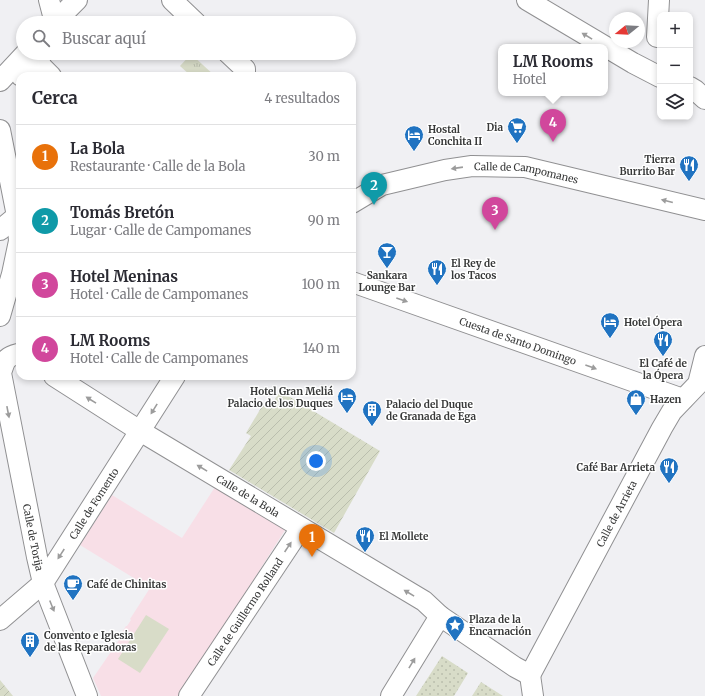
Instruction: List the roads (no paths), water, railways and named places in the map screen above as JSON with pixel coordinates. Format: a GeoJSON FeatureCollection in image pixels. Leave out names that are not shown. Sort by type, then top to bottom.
{"type":"FeatureCollection","features":[{"type":"Feature","properties":{"kind":"street"},"geometry":{"type":"LineString","coordinates":[[48,0],[55,16]]}},
{"type":"Feature","properties":{"kind":"street"},"geometry":{"type":"LineString","coordinates":[[64,16],[77,0]]}},
{"type":"Feature","properties":{"kind":"street"},"geometry":{"type":"LineString","coordinates":[[69,16],[93,0]]}},
{"type":"Feature","properties":{"kind":"street"},"geometry":{"type":"LineString","coordinates":[[172,0],[189,16]]}},
{"type":"Feature","properties":{"kind":"street"},"geometry":{"type":"LineString","coordinates":[[527,0],[601,44]]}},
{"type":"Feature","properties":{"kind":"street"},"geometry":{"type":"LineString","coordinates":[[658,12],[659,0]]}},
{"type":"Feature","properties":{"kind":"street"},"geometry":{"type":"LineString","coordinates":[[608,48],[657,75]]}},
{"type":"Feature","properties":{"kind":"street"},"geometry":{"type":"LineString","coordinates":[[0,81],[29,60]]}},
{"type":"Feature","properties":{"kind":"street"},"geometry":{"type":"LineString","coordinates":[[23,72],[32,60]]}},
{"type":"Feature","properties":{"kind":"street"},"geometry":{"type":"LineString","coordinates":[[40,60],[48,72]]}},
{"type":"Feature","properties":{"kind":"street"},"geometry":{"type":"LineString","coordinates":[[235,60],[245,69],[245,72]]}},
{"type":"Feature","properties":{"kind":"street"},"geometry":{"type":"LineString","coordinates":[[0,97],[16,80]]}},
{"type":"Feature","properties":{"kind":"street"},"geometry":{"type":"LineString","coordinates":[[693,88],[705,99]]}},
{"type":"Feature","properties":{"kind":"street"},"geometry":{"type":"LineString","coordinates":[[0,130],[16,211]]}},
{"type":"Feature","properties":{"kind":"street","name":"Calle de Campomanes"},"geometry":{"type":"LineString","coordinates":[[356,201],[382,185],[416,176],[472,166],[518,166],[533,168],[705,210]]}},
{"type":"Feature","properties":{"kind":"street"},"geometry":{"type":"LineString","coordinates":[[0,230],[16,217]]}},
{"type":"Feature","properties":{"kind":"street"},"geometry":{"type":"LineString","coordinates":[[0,316],[16,255]]}},
{"type":"Feature","properties":{"kind":"street","name":"Cuesta de Santo Domingo"},"geometry":{"type":"LineString","coordinates":[[356,283],[683,399]]}},
{"type":"Feature","properties":{"kind":"street"},"geometry":{"type":"LineString","coordinates":[[0,342],[16,352]]}},
{"type":"Feature","properties":{"kind":"street"},"geometry":{"type":"LineString","coordinates":[[0,373],[6,359],[16,355]]}},
{"type":"Feature","properties":{"kind":"street","name":"Calle de Arrieta"},"geometry":{"type":"LineString","coordinates":[[530,675],[662,428],[672,411],[698,384],[705,356]]}},
{"type":"Feature","properties":{"kind":"street","name":"Calle de Torija"},"geometry":{"type":"LineString","coordinates":[[0,373],[42,583],[87,696]]}},
{"type":"Feature","properties":{"kind":"street","name":"Calle de la Bola"},"geometry":{"type":"LineString","coordinates":[[60,380],[140,431],[424,601],[440,616]]}},
{"type":"Feature","properties":{"kind":"street","name":"Calle de Fomento"},"geometry":{"type":"LineString","coordinates":[[0,620],[42,583],[172,380]]}},
{"type":"Feature","properties":{"kind":"street","name":"Calle de Guillermo Rolland"},"geometry":{"type":"LineString","coordinates":[[189,696],[301,528]]}},
{"type":"Feature","properties":{"kind":"street"},"geometry":{"type":"LineString","coordinates":[[392,696],[440,616],[515,667],[530,675],[534,696]]}},
{"type":"Feature","properties":{"kind":"place","name":"LM Rooms"},"geometry":{"type":"Point","coordinates":[553,142]}},
{"type":"Feature","properties":{"kind":"place","name":"Dia"},"geometry":{"type":"Point","coordinates":[517,144]}},
{"type":"Feature","properties":{"kind":"place","name":"Hostal Conchita II"},"geometry":{"type":"Point","coordinates":[414,152]}},
{"type":"Feature","properties":{"kind":"place","name":"Tierra Burrito Bar"},"geometry":{"type":"Point","coordinates":[689,182]}},
{"type":"Feature","properties":{"kind":"place","name":"Tomás Bretón"},"geometry":{"type":"Point","coordinates":[374,205]}},
{"type":"Feature","properties":{"kind":"place","name":"Hotel Meninas"},"geometry":{"type":"Point","coordinates":[495,230]}},
{"type":"Feature","properties":{"kind":"place","name":"Sankara Lounge Bar"},"geometry":{"type":"Point","coordinates":[387,269]}},
{"type":"Feature","properties":{"kind":"place","name":"El Rey de los Tacos"},"geometry":{"type":"Point","coordinates":[437,286]}},
{"type":"Feature","properties":{"kind":"place","name":"Hotel Ópera"},"geometry":{"type":"Point","coordinates":[610,339]}},
{"type":"Feature","properties":{"kind":"place","name":"El Café de la Ópera"},"geometry":{"type":"Point","coordinates":[663,357]}},
{"type":"Feature","properties":{"kind":"place","name":"Hotel Gran Meliá Palacio de los Duques"},"geometry":{"type":"Point","coordinates":[347,414]}},
{"type":"Feature","properties":{"kind":"place","name":"Hazen"},"geometry":{"type":"Point","coordinates":[636,416]}},
{"type":"Feature","properties":{"kind":"place","name":"Palacio del Duque de Granada de Ega"},"geometry":{"type":"Point","coordinates":[372,427]}},
{"type":"Feature","properties":{"kind":"place","name":"Café Bar Arrieta"},"geometry":{"type":"Point","coordinates":[669,484]}},
{"type":"Feature","properties":{"kind":"place","name":"El Mollete"},"geometry":{"type":"Point","coordinates":[365,553]}},
{"type":"Feature","properties":{"kind":"place","name":"La Bola"},"geometry":{"type":"Point","coordinates":[312,557]}},
{"type":"Feature","properties":{"kind":"place","name":"Café de Chinitas"},"geometry":{"type":"Point","coordinates":[73,601]}},
{"type":"Feature","properties":{"kind":"place","name":"Plaza de la Encarnación"},"geometry":{"type":"Point","coordinates":[455,642]}},
{"type":"Feature","properties":{"kind":"place","name":"Convento e Iglesia de las Reparadoras"},"geometry":{"type":"Point","coordinates":[30,658]}}]}
